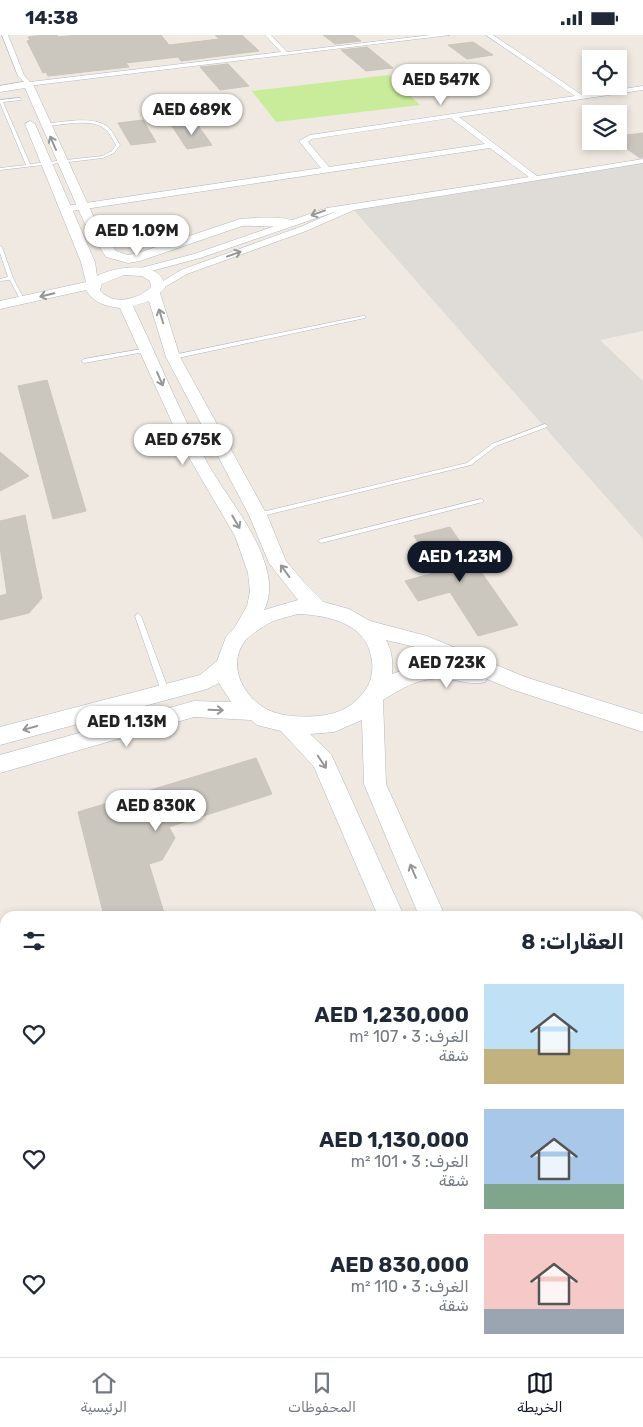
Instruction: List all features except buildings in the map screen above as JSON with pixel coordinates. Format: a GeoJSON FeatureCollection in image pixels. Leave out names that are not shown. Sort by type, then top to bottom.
{"type":"FeatureCollection","features":[{"type":"Feature","properties":{"kind":"street"},"geometry":{"type":"LineString","coordinates":[[5,35],[21,76],[24,108],[45,163],[88,262],[95,295],[101,299]]}},
{"type":"Feature","properties":{"kind":"street"},"geometry":{"type":"LineString","coordinates":[[268,35],[286,54]]}},
{"type":"Feature","properties":{"kind":"street"},"geometry":{"type":"LineString","coordinates":[[0,89],[22,84],[446,35]]}},
{"type":"Feature","properties":{"kind":"street"},"geometry":{"type":"LineString","coordinates":[[489,35],[581,97]]}},
{"type":"Feature","properties":{"kind":"street"},"geometry":{"type":"LineString","coordinates":[[0,83],[22,84]]}},
{"type":"Feature","properties":{"kind":"street"},"geometry":{"type":"LineString","coordinates":[[22,84],[45,125],[90,222],[112,254],[128,259],[157,252],[240,223],[256,221],[290,223],[304,229]]}},
{"type":"Feature","properties":{"kind":"street"},"geometry":{"type":"LineString","coordinates":[[327,170],[303,141],[325,133],[643,88]]}},
{"type":"Feature","properties":{"kind":"street"},"geometry":{"type":"LineString","coordinates":[[453,116],[534,179]]}},
{"type":"Feature","properties":{"kind":"street"},"geometry":{"type":"LineString","coordinates":[[65,209],[492,145]]}},
{"type":"Feature","properties":{"kind":"street"},"geometry":{"type":"LineString","coordinates":[[0,305],[94,284],[108,275],[118,272],[140,271],[179,263],[268,229],[334,207],[352,207],[643,161]]}},
{"type":"Feature","properties":{"kind":"street"},"geometry":{"type":"LineString","coordinates":[[0,315],[101,299],[125,303],[136,302],[184,272],[304,229],[352,207]]}},
{"type":"Feature","properties":{"kind":"street"},"geometry":{"type":"LineString","coordinates":[[140,271],[156,278],[159,283],[156,291],[173,357],[258,515],[278,563],[296,586],[317,607]]}},
{"type":"Feature","properties":{"kind":"street"},"geometry":{"type":"LineString","coordinates":[[125,303],[193,451],[238,525],[257,571],[260,594],[245,627],[235,639],[228,652],[225,666],[226,678],[231,691],[240,702],[251,712],[268,721],[289,726],[313,727],[336,722],[356,713],[373,697],[413,673],[428,670],[451,671],[518,683]]}},
{"type":"Feature","properties":{"kind":"street"},"geometry":{"type":"LineString","coordinates":[[245,627],[260,617],[278,610],[317,607],[338,612],[357,621],[372,634],[381,650],[384,667],[380,685],[373,697],[376,783],[430,911]]}},
{"type":"Feature","properties":{"kind":"street"},"geometry":{"type":"LineString","coordinates":[[364,627],[420,641],[518,683],[643,723]]}},
{"type":"Feature","properties":{"kind":"street"},"geometry":{"type":"LineString","coordinates":[[0,736],[207,681],[225,666]]}},
{"type":"Feature","properties":{"kind":"street"},"geometry":{"type":"LineString","coordinates":[[0,764],[194,709],[251,712]]}},
{"type":"Feature","properties":{"kind":"street"},"geometry":{"type":"LineString","coordinates":[[289,726],[323,761],[389,911]]}},
{"type":"Feature","properties":{"kind":"lane"},"geometry":{"type":"LineString","coordinates":[[0,101],[24,108]]}},
{"type":"Feature","properties":{"kind":"lane"},"geometry":{"type":"LineString","coordinates":[[0,101],[28,165]]}},
{"type":"Feature","properties":{"kind":"lane"},"geometry":{"type":"LineString","coordinates":[[0,169],[103,157],[113,152],[118,145],[106,126],[99,124],[72,122],[45,125]]}},
{"type":"Feature","properties":{"kind":"lane"},"geometry":{"type":"LineString","coordinates":[[0,247],[1,255],[23,301]]}},
{"type":"Feature","properties":{"kind":"lane"},"geometry":{"type":"LineString","coordinates":[[0,280],[11,278]]}},
{"type":"Feature","properties":{"kind":"lane"},"geometry":{"type":"LineString","coordinates":[[173,357],[363,317]]}},
{"type":"Feature","properties":{"kind":"lane"},"geometry":{"type":"LineString","coordinates":[[84,361],[148,350]]}},
{"type":"Feature","properties":{"kind":"lane"},"geometry":{"type":"LineString","coordinates":[[258,515],[470,464],[494,445],[545,426]]}},
{"type":"Feature","properties":{"kind":"lane"},"geometry":{"type":"LineString","coordinates":[[321,541],[482,501]]}},
{"type":"Feature","properties":{"kind":"lane"},"geometry":{"type":"LineString","coordinates":[[138,616],[165,691]]}},
{"type":"Feature","properties":{"kind":"green space"},"geometry":{"type":"Polygon","coordinates":[[[389,75],[420,105],[276,122],[252,91],[389,75]]]}},
{"type":"Feature","properties":{"kind":"shaded area"},"geometry":{"type":"Polygon","coordinates":[[[643,161],[643,331],[600,340],[643,381],[643,539],[352,208],[643,161]]]}}]}
